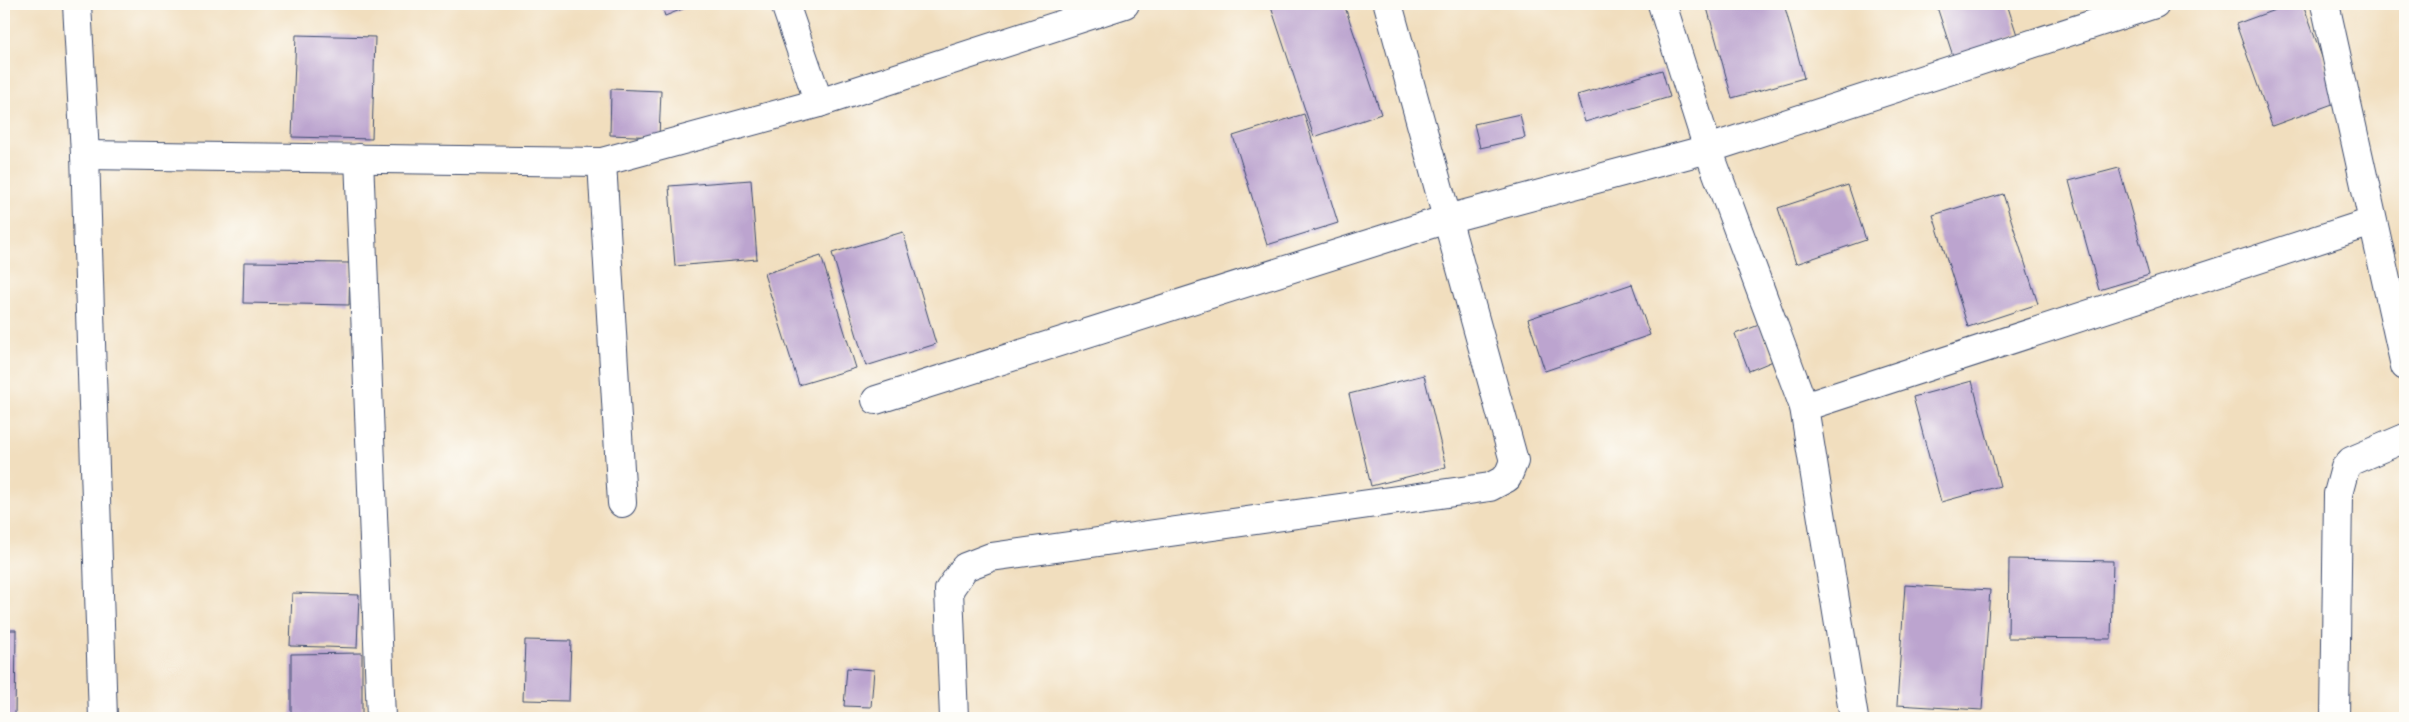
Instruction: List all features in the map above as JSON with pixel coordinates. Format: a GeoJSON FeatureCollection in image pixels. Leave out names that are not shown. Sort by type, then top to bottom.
{"type":"FeatureCollection","features":[{"type":"Feature","properties":{"kind":"street"},"geometry":{"type":"LineString","coordinates":[[77,4],[85,155],[103,718]]}},
{"type":"Feature","properties":{"kind":"street"},"geometry":{"type":"LineString","coordinates":[[785,4],[819,103]]}},
{"type":"Feature","properties":{"kind":"street"},"geometry":{"type":"LineString","coordinates":[[85,155],[602,162],[819,103],[1126,4]]}},
{"type":"Feature","properties":{"kind":"street"},"geometry":{"type":"LineString","coordinates":[[954,718],[949,590],[965,567],[991,557],[1490,487],[1507,478],[1514,461],[1388,4]]}},
{"type":"Feature","properties":{"kind":"street"},"geometry":{"type":"LineString","coordinates":[[1662,4],[1708,149],[1804,407],[1854,718]]}},
{"type":"Feature","properties":{"kind":"street"},"geometry":{"type":"LineString","coordinates":[[876,400],[1447,219],[1708,149],[2155,4]]}},
{"type":"Feature","properties":{"kind":"street"},"geometry":{"type":"LineString","coordinates":[[2325,4],[2405,366]]}},
{"type":"Feature","properties":{"kind":"street"},"geometry":{"type":"LineString","coordinates":[[359,158],[381,718]]}},
{"type":"Feature","properties":{"kind":"street"},"geometry":{"type":"LineString","coordinates":[[602,162],[622,503]]}},
{"type":"Feature","properties":{"kind":"street"},"geometry":{"type":"LineString","coordinates":[[1804,407],[2372,222]]}},
{"type":"Feature","properties":{"kind":"street"},"geometry":{"type":"LineString","coordinates":[[2335,718],[2338,494],[2345,468],[2351,461],[2405,438]]}},
{"type":"Feature","properties":{"kind":"building"},"geometry":{"type":"Polygon","coordinates":[[[661,4],[695,4],[665,16],[661,4]]]}},
{"type":"Feature","properties":{"kind":"building"},"geometry":{"type":"Polygon","coordinates":[[[1270,4],[1344,4],[1381,114],[1314,137],[1270,4]]]}},
{"type":"Feature","properties":{"kind":"building"},"geometry":{"type":"Polygon","coordinates":[[[1706,4],[1784,4],[1804,78],[1732,98],[1706,4]]]}},
{"type":"Feature","properties":{"kind":"building"},"geometry":{"type":"Polygon","coordinates":[[[1936,4],[2007,4],[2017,35],[1953,56],[1936,4]]]}},
{"type":"Feature","properties":{"kind":"building"},"geometry":{"type":"Polygon","coordinates":[[[2291,4],[2303,4],[2338,102],[2272,126],[2236,24],[2291,4]]]}},
{"type":"Feature","properties":{"kind":"building"},"geometry":{"type":"Polygon","coordinates":[[[296,35],[375,37],[372,139],[292,137],[296,35]]]}},
{"type":"Feature","properties":{"kind":"building"},"geometry":{"type":"Polygon","coordinates":[[[1662,70],[1670,97],[1585,122],[1577,95],[1662,70]]]}},
{"type":"Feature","properties":{"kind":"building"},"geometry":{"type":"Polygon","coordinates":[[[611,89],[661,91],[659,137],[610,135],[611,89]]]}},
{"type":"Feature","properties":{"kind":"building"},"geometry":{"type":"Polygon","coordinates":[[[1304,114],[1338,223],[1267,245],[1233,136],[1304,114]]]}},
{"type":"Feature","properties":{"kind":"building"},"geometry":{"type":"Polygon","coordinates":[[[1520,114],[1525,138],[1480,148],[1474,124],[1520,114]]]}},
{"type":"Feature","properties":{"kind":"building"},"geometry":{"type":"Polygon","coordinates":[[[2119,168],[2149,275],[2099,290],[2069,181],[2119,168]]]}},
{"type":"Feature","properties":{"kind":"building"},"geometry":{"type":"Polygon","coordinates":[[[751,180],[757,259],[675,266],[669,186],[751,180]]]}},
{"type":"Feature","properties":{"kind":"building"},"geometry":{"type":"Polygon","coordinates":[[[1848,185],[1866,240],[1796,264],[1778,208],[1848,185]]]}},
{"type":"Feature","properties":{"kind":"building"},"geometry":{"type":"Polygon","coordinates":[[[2003,194],[2038,304],[1968,327],[1933,215],[2003,194]]]}},
{"type":"Feature","properties":{"kind":"building"},"geometry":{"type":"Polygon","coordinates":[[[903,232],[936,344],[866,366],[832,253],[903,232]]]}},
{"type":"Feature","properties":{"kind":"building"},"geometry":{"type":"Polygon","coordinates":[[[821,256],[856,368],[799,385],[764,274],[821,256]]]}},
{"type":"Feature","properties":{"kind":"building"},"geometry":{"type":"Polygon","coordinates":[[[244,262],[350,263],[349,305],[243,303],[244,262]]]}},
{"type":"Feature","properties":{"kind":"building"},"geometry":{"type":"Polygon","coordinates":[[[1632,284],[1650,335],[1545,371],[1528,319],[1632,284]]]}},
{"type":"Feature","properties":{"kind":"building"},"geometry":{"type":"Polygon","coordinates":[[[1759,325],[1773,361],[1749,371],[1735,334],[1759,325]]]}},
{"type":"Feature","properties":{"kind":"building"},"geometry":{"type":"Polygon","coordinates":[[[1424,375],[1446,467],[1371,486],[1349,394],[1424,375]]]}},
{"type":"Feature","properties":{"kind":"building"},"geometry":{"type":"Polygon","coordinates":[[[1972,381],[2000,486],[1941,502],[1913,397],[1972,381]]]}},
{"type":"Feature","properties":{"kind":"building"},"geometry":{"type":"Polygon","coordinates":[[[2009,559],[2113,561],[2111,639],[2008,638],[2009,559]]]}},
{"type":"Feature","properties":{"kind":"building"},"geometry":{"type":"Polygon","coordinates":[[[1905,585],[1990,590],[1982,710],[1897,705],[1905,585]]]}},
{"type":"Feature","properties":{"kind":"building"},"geometry":{"type":"Polygon","coordinates":[[[292,593],[359,595],[357,648],[290,646],[292,593]]]}},
{"type":"Feature","properties":{"kind":"building"},"geometry":{"type":"Polygon","coordinates":[[[4,630],[16,630],[15,718],[4,718],[4,630]]]}},
{"type":"Feature","properties":{"kind":"building"},"geometry":{"type":"Polygon","coordinates":[[[525,640],[571,641],[569,701],[523,700],[525,640]]]}},
{"type":"Feature","properties":{"kind":"building"},"geometry":{"type":"Polygon","coordinates":[[[362,653],[362,718],[291,718],[291,654],[362,653]]]}},
{"type":"Feature","properties":{"kind":"building"},"geometry":{"type":"Polygon","coordinates":[[[847,668],[874,670],[871,707],[844,706],[847,668]]]}}]}
